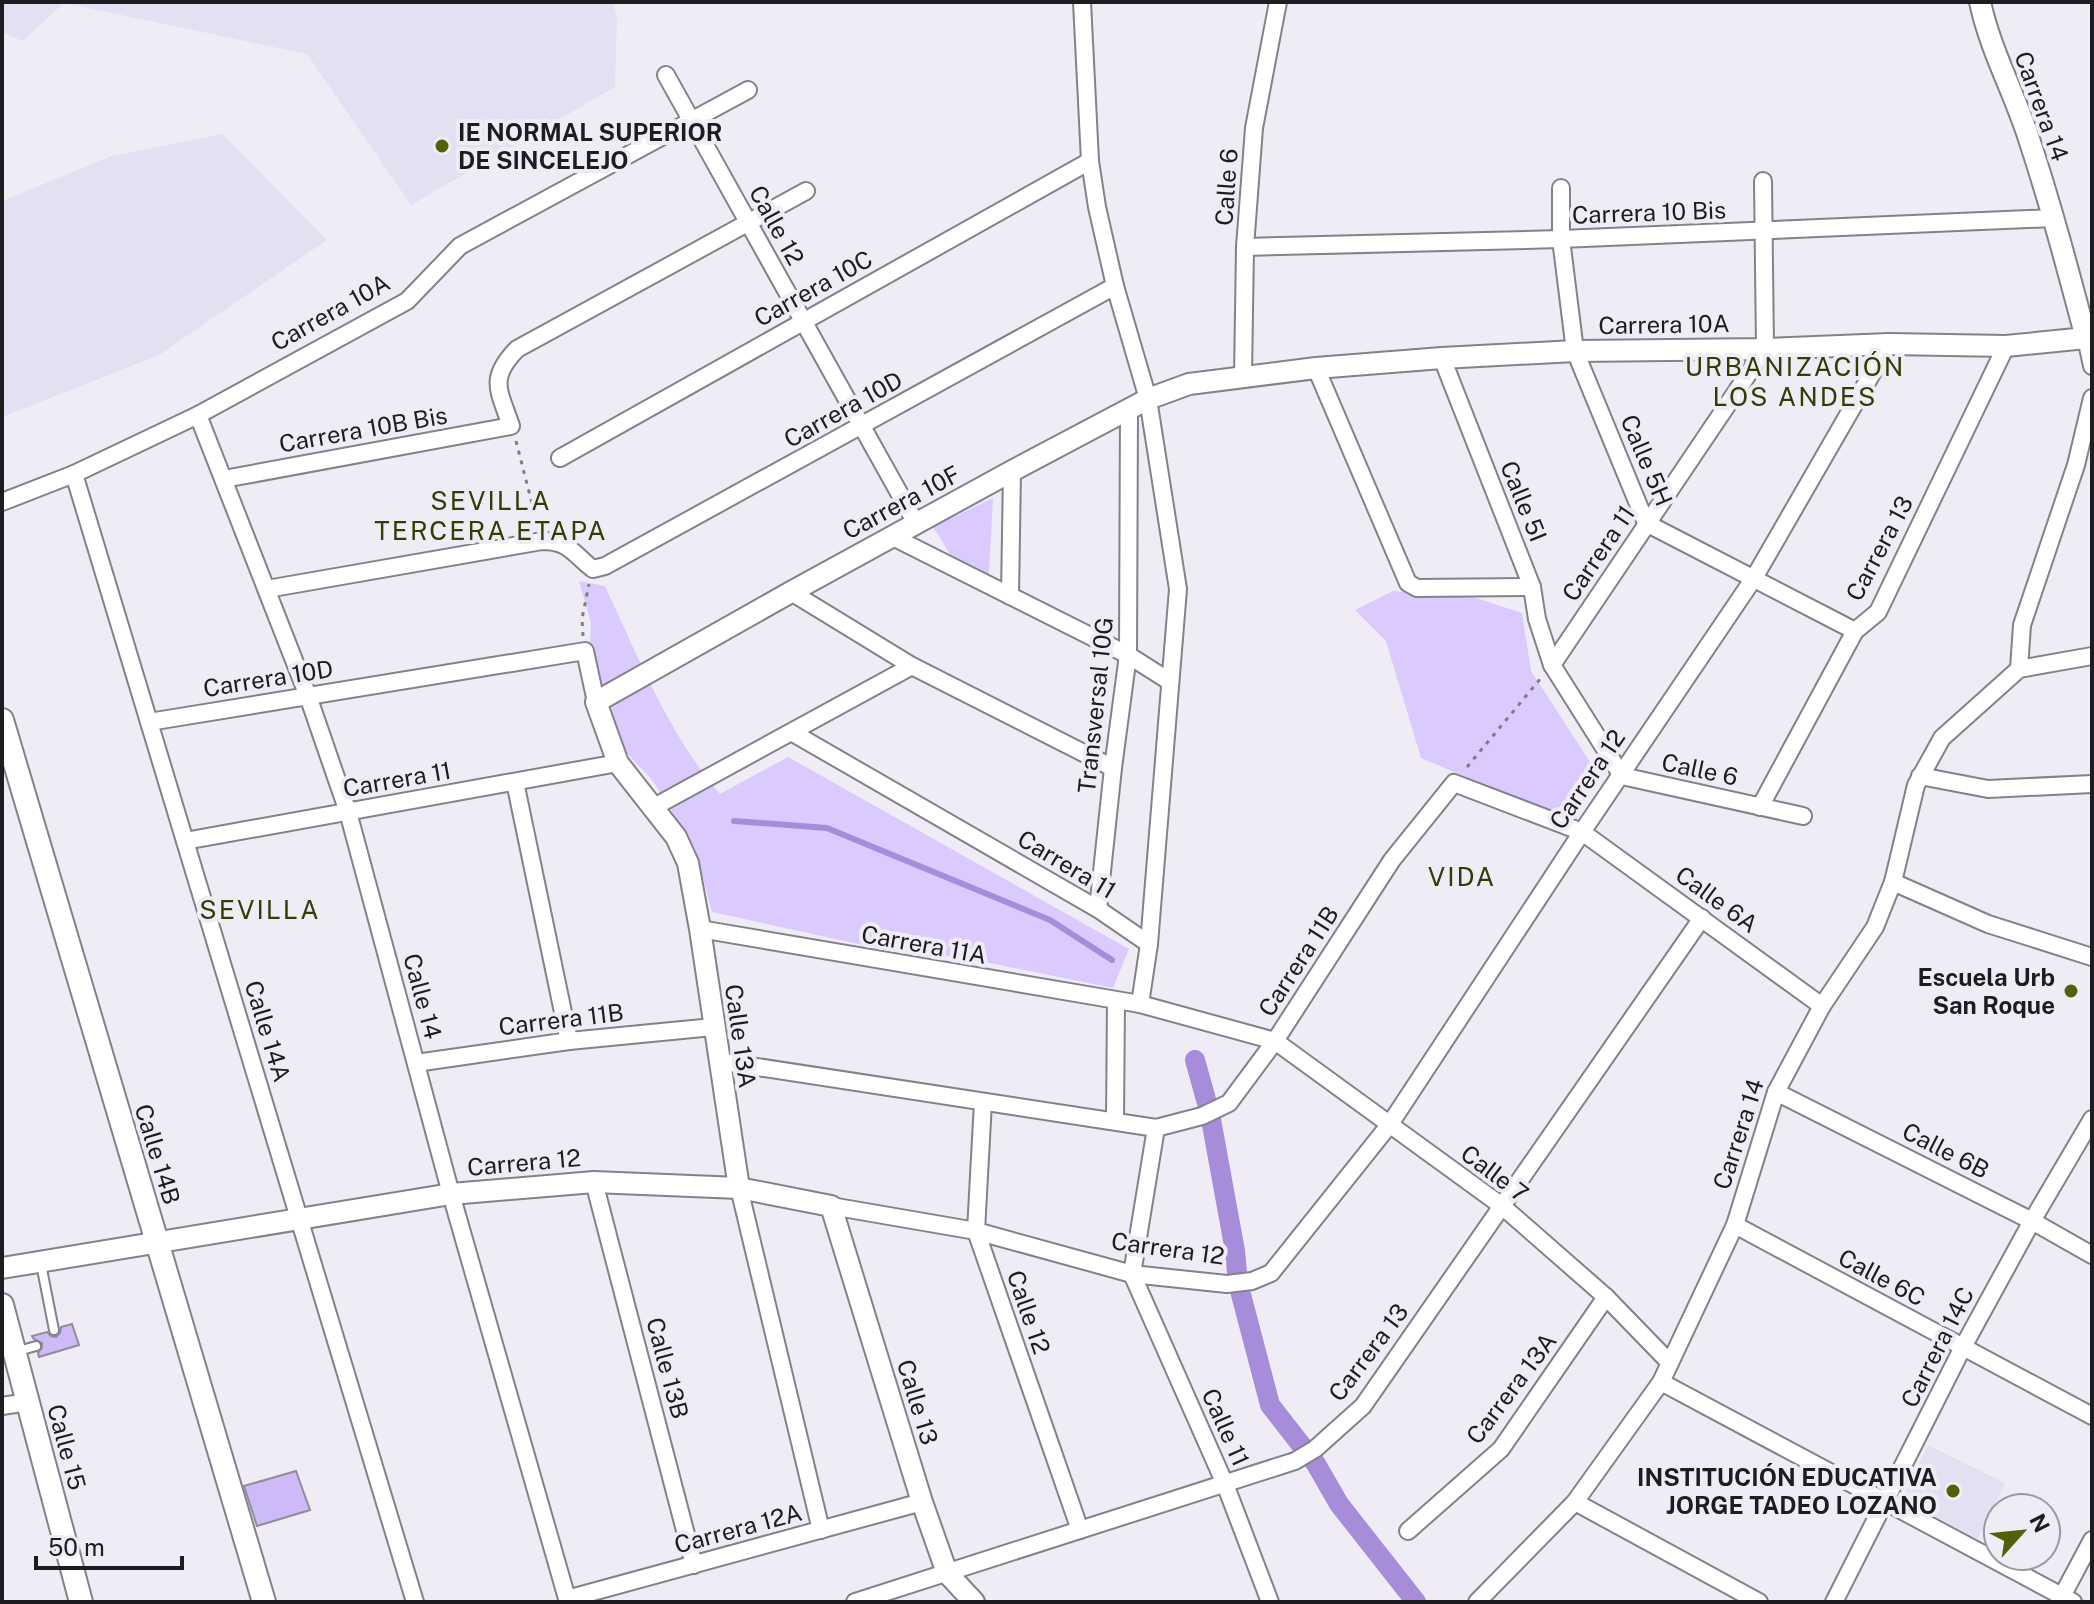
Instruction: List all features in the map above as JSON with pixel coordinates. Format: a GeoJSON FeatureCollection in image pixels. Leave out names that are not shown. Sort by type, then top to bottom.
{"type":"FeatureCollection","features":[{"type":"Feature","properties":{"kind":"main road","name":"Calle 14B"},"geometry":{"type":"LineString","coordinates":[[2,720],[264,1602]]}},
{"type":"Feature","properties":{"kind":"main road","name":"Calle 15"},"geometry":{"type":"LineString","coordinates":[[2,1305],[25,1349],[28,1402],[81,1602]]}},
{"type":"Feature","properties":{"kind":"street"},"geometry":{"type":"LineString","coordinates":[[1082,2],[1090,161],[1097,207],[1115,286],[1148,399],[1178,589],[1149,944],[1140,1004]]}},
{"type":"Feature","properties":{"kind":"street","name":"Calle 6"},"geometry":{"type":"LineString","coordinates":[[1243,377],[1245,247],[1254,128],[1278,2]]}},
{"type":"Feature","properties":{"kind":"street","name":"Carrera 14"},"geometry":{"type":"LineString","coordinates":[[1980,2],[1988,36],[2027,133],[2054,218],[2092,366]]}},
{"type":"Feature","properties":{"kind":"street","name":"Calle 12"},"geometry":{"type":"LineString","coordinates":[[666,75],[917,525]]}},
{"type":"Feature","properties":{"kind":"street","name":"Carrera 10A"},"geometry":{"type":"LineString","coordinates":[[2,502],[74,474],[198,415],[407,301],[460,246],[748,90]]}},
{"type":"Feature","properties":{"kind":"street","name":"Carrera 10C"},"geometry":{"type":"LineString","coordinates":[[560,458],[1090,161]]}},
{"type":"Feature","properties":{"kind":"street"},"geometry":{"type":"LineString","coordinates":[[1763,181],[1765,349]]}},
{"type":"Feature","properties":{"kind":"street","name":"Calle 5H"},"geometry":{"type":"LineString","coordinates":[[1561,188],[1561,239],[1575,351],[1646,523],[1855,631]]}},
{"type":"Feature","properties":{"kind":"street"},"geometry":{"type":"LineString","coordinates":[[511,426],[498,386],[501,365],[517,349],[806,191]]}},
{"type":"Feature","properties":{"kind":"street","name":"Carrera 10 Bis"},"geometry":{"type":"LineString","coordinates":[[1245,247],[1561,239],[2054,218]]}},
{"type":"Feature","properties":{"kind":"street","name":"Carrera 10D"},"geometry":{"type":"LineString","coordinates":[[593,569],[605,566],[1115,286]]}},
{"type":"Feature","properties":{"kind":"street","name":"Carrera 10A"},"geometry":{"type":"LineString","coordinates":[[1243,377],[1442,358],[1575,351],[1889,344],[2006,346],[2086,338]]}},
{"type":"Feature","properties":{"kind":"street","name":"Carrera 12"},"geometry":{"type":"LineString","coordinates":[[2,1268],[451,1194],[594,1182],[739,1188],[976,1231],[1132,1274],[1227,1284],[1252,1281],[1271,1273],[1390,1124],[1754,578],[1889,344]]}},
{"type":"Feature","properties":{"kind":"street","name":"Carrera 13"},"geometry":{"type":"LineString","coordinates":[[1760,807],[1855,631],[1878,612],[2006,346]]}},
{"type":"Feature","properties":{"kind":"street","name":"Carrera 11"},"geometry":{"type":"LineString","coordinates":[[1552,665],[1765,349]]}},
{"type":"Feature","properties":{"kind":"street","name":"Calle 5I"},"geometry":{"type":"LineString","coordinates":[[1442,358],[1532,587],[1537,619],[1552,665]]}},
{"type":"Feature","properties":{"kind":"street","name":"Carrera 11"},"geometry":{"type":"LineString","coordinates":[[1316,368],[1408,583],[1417,588],[1532,587]]}},
{"type":"Feature","properties":{"kind":"street","name":"Carrera 10F"},"geometry":{"type":"LineString","coordinates":[[596,702],[791,592],[1148,399],[1189,384],[1243,377]]}},
{"type":"Feature","properties":{"kind":"street"},"geometry":{"type":"LineString","coordinates":[[2092,398],[2076,465],[2022,625],[2019,669],[2092,656]]}},
{"type":"Feature","properties":{"kind":"street","name":"Transversal 10G"},"geometry":{"type":"LineString","coordinates":[[1098,909],[1128,655],[1129,410]]}},
{"type":"Feature","properties":{"kind":"street","name":"Calle 14"},"geometry":{"type":"LineString","coordinates":[[198,415],[308,696],[348,812],[451,1194],[567,1601]]}},
{"type":"Feature","properties":{"kind":"street","name":"Carrera 10B Bis"},"geometry":{"type":"LineString","coordinates":[[224,479],[511,426]]}},
{"type":"Feature","properties":{"kind":"street"},"geometry":{"type":"LineString","coordinates":[[1010,596],[1012,471]]}},
{"type":"Feature","properties":{"kind":"street","name":"Calle 14A"},"geometry":{"type":"LineString","coordinates":[[74,474],[415,1602]]}},
{"type":"Feature","properties":{"kind":"street"},"geometry":{"type":"LineString","coordinates":[[893,537],[1128,655],[1169,681]]}},
{"type":"Feature","properties":{"kind":"street"},"geometry":{"type":"LineString","coordinates":[[267,589],[542,541],[555,541],[572,548],[593,569]]}},
{"type":"Feature","properties":{"kind":"street"},"geometry":{"type":"LineString","coordinates":[[791,592],[912,666],[1113,768]]}},
{"type":"Feature","properties":{"kind":"street","name":"Carrera 10D"},"geometry":{"type":"LineString","coordinates":[[149,722],[585,651]]}},
{"type":"Feature","properties":{"kind":"street","name":"Calle 13A"},"geometry":{"type":"LineString","coordinates":[[585,651],[596,702],[618,763],[676,837],[688,863],[739,1188],[821,1530]]}},
{"type":"Feature","properties":{"kind":"street"},"geometry":{"type":"LineString","coordinates":[[1552,665],[1622,776]]}},
{"type":"Feature","properties":{"kind":"street"},"geometry":{"type":"LineString","coordinates":[[654,807],[912,666]]}},
{"type":"Feature","properties":{"kind":"street","name":"Carrera 14"},"geometry":{"type":"LineString","coordinates":[[1477,1602],[1575,1502],[1661,1382],[1735,1225],[1776,1092],[1822,1006],[1875,927],[1893,882],[1920,776],[1942,738],[2019,669]]}},
{"type":"Feature","properties":{"kind":"street","name":"Carrera 11"},"geometry":{"type":"LineString","coordinates":[[793,733],[1098,909],[1149,944]]}},
{"type":"Feature","properties":{"kind":"street","name":"Carrera 11"},"geometry":{"type":"LineString","coordinates":[[185,841],[618,763]]}},
{"type":"Feature","properties":{"kind":"street","name":"Calle 6"},"geometry":{"type":"LineString","coordinates":[[1622,776],[1803,816]]}},
{"type":"Feature","properties":{"kind":"street"},"geometry":{"type":"LineString","coordinates":[[1920,776],[1988,789],[2092,784]]}},
{"type":"Feature","properties":{"kind":"street"},"geometry":{"type":"LineString","coordinates":[[515,782],[569,1041]]}},
{"type":"Feature","properties":{"kind":"street"},"geometry":{"type":"LineString","coordinates":[[1454,783],[1582,832]]}},
{"type":"Feature","properties":{"kind":"street","name":"Carrera 11B"},"geometry":{"type":"LineString","coordinates":[[718,1061],[1156,1128],[1202,1116],[1229,1103],[1275,1041],[1392,860],[1454,783]]}},
{"type":"Feature","properties":{"kind":"street","name":"Calle 6A"},"geometry":{"type":"LineString","coordinates":[[1582,832],[1822,1006]]}},
{"type":"Feature","properties":{"kind":"street"},"geometry":{"type":"LineString","coordinates":[[1893,882],[1988,924],[2092,957]]}},
{"type":"Feature","properties":{"kind":"street","name":"Carrera 13"},"geometry":{"type":"LineString","coordinates":[[855,1602],[1295,1461],[1315,1449],[1363,1406],[1702,918]]}},
{"type":"Feature","properties":{"kind":"street","name":"Carrera 11A"},"geometry":{"type":"LineString","coordinates":[[700,929],[1140,1004],[1275,1041]]}},
{"type":"Feature","properties":{"kind":"street"},"geometry":{"type":"LineString","coordinates":[[1115,1121],[1116,1001]]}},
{"type":"Feature","properties":{"kind":"street","name":"Carrera 11B"},"geometry":{"type":"LineString","coordinates":[[416,1063],[569,1041],[713,1027]]}},
{"type":"Feature","properties":{"kind":"street","name":"Calle 7"},"geometry":{"type":"LineString","coordinates":[[1275,1041],[1502,1206],[1606,1297],[1670,1363]]}},
{"type":"Feature","properties":{"kind":"street","name":"Calle 6B"},"geometry":{"type":"LineString","coordinates":[[1776,1092],[2032,1221],[2092,1255]]}},
{"type":"Feature","properties":{"kind":"street","name":"Calle 12"},"geometry":{"type":"LineString","coordinates":[[983,1102],[976,1231],[1080,1530]]}},
{"type":"Feature","properties":{"kind":"street","name":"Carrera 14C"},"geometry":{"type":"LineString","coordinates":[[1834,1602],[1963,1347],[2092,1119]]}},
{"type":"Feature","properties":{"kind":"street"},"geometry":{"type":"LineString","coordinates":[[1132,1274],[1156,1128]]}},
{"type":"Feature","properties":{"kind":"street","name":"Calle 13B"},"geometry":{"type":"LineString","coordinates":[[594,1182],[694,1565]]}},
{"type":"Feature","properties":{"kind":"street","name":"Calle 13"},"geometry":{"type":"LineString","coordinates":[[831,1206],[922,1502],[947,1573],[974,1602]]}},
{"type":"Feature","properties":{"kind":"street","name":"Calle 6C"},"geometry":{"type":"LineString","coordinates":[[1735,1225],[2092,1416]]}},
{"type":"Feature","properties":{"kind":"street","name":"Calle 11"},"geometry":{"type":"LineString","coordinates":[[1132,1274],[1225,1484],[1270,1602]]}},
{"type":"Feature","properties":{"kind":"street","name":"Carrera 13A"},"geometry":{"type":"LineString","coordinates":[[1408,1531],[1501,1449],[1606,1297]]}},
{"type":"Feature","properties":{"kind":"street"},"geometry":{"type":"LineString","coordinates":[[1661,1382],[2065,1600],[2092,1540]]}},
{"type":"Feature","properties":{"kind":"street"},"geometry":{"type":"LineString","coordinates":[[2,1406],[28,1402]]}},
{"type":"Feature","properties":{"kind":"street","name":"Carrera 12A"},"geometry":{"type":"LineString","coordinates":[[567,1601],[922,1502]]}},
{"type":"Feature","properties":{"kind":"street"},"geometry":{"type":"LineString","coordinates":[[1575,1502],[1759,1602]]}},
{"type":"Feature","properties":{"kind":"lane"},"geometry":{"type":"LineString","coordinates":[[41,1262],[54,1330]]}},
{"type":"Feature","properties":{"kind":"path"},"geometry":{"type":"LineString","coordinates":[[511,426],[542,541]]}},
{"type":"Feature","properties":{"kind":"path"},"geometry":{"type":"LineString","coordinates":[[585,651],[582,619],[593,569]]}},
{"type":"Feature","properties":{"kind":"path"},"geometry":{"type":"LineString","coordinates":[[1454,783],[1552,665]]}},
{"type":"Feature","properties":{"kind":"shaded area","name":"IE NORMAL SUPERIOR DE SINCELEJO"},"geometry":{"type":"Polygon","coordinates":[[[2,2],[613,2],[617,19],[615,87],[411,205],[307,54],[64,3],[23,41],[2,33],[2,2]]]}},
{"type":"Feature","properties":{"kind":"shaded area"},"geometry":{"type":"Polygon","coordinates":[[[222,134],[327,240],[159,355],[2,417],[2,201],[112,156],[222,134]]]}},
{"type":"Feature","properties":{"kind":"shaded area"},"geometry":{"type":"Polygon","coordinates":[[[993,498],[989,574],[950,554],[933,527],[993,498]]]}},
{"type":"Feature","properties":{"kind":"shaded area"},"geometry":{"type":"Polygon","coordinates":[[[579,581],[605,586],[670,721],[720,794],[788,757],[1129,949],[1113,988],[965,958],[877,948],[712,912],[695,848],[653,781],[625,751],[590,648],[591,623],[579,581]]]}},
{"type":"Feature","properties":{"kind":"shaded area"},"geometry":{"type":"Polygon","coordinates":[[[1393,591],[1476,598],[1522,613],[1531,671],[1592,765],[1576,823],[1421,758],[1386,641],[1355,610],[1393,591]]]}},
{"type":"Feature","properties":{"kind":"shaded area","name":"INSTITUCIÓN EDUCATIVA JORGE TADEO LOZANO"},"geometry":{"type":"Polygon","coordinates":[[[1928,1445],[2005,1483],[2001,1492],[1982,1492],[1982,1531],[1978,1539],[1902,1499],[1928,1445]]]}},
{"type":"Feature","properties":{"kind":"building"},"geometry":{"type":"Polygon","coordinates":[[[72,1324],[79,1345],[39,1357],[42,1343],[32,1336],[47,1332],[56,1337],[61,1327],[72,1324]]]}},
{"type":"Feature","properties":{"kind":"building"},"geometry":{"type":"Polygon","coordinates":[[[296,1471],[310,1510],[257,1526],[244,1486],[296,1471]]]}},
{"type":"Feature","properties":{"kind":"waterway"},"geometry":{"type":"LineString","coordinates":[[734,821],[827,828],[1050,920],[1112,960]]}},
{"type":"Feature","properties":{"kind":"waterway"},"geometry":{"type":"LineString","coordinates":[[1195,1060],[1210,1114],[1238,1283],[1270,1405],[1316,1464],[1339,1504],[1416,1602]]}},
{"type":"Feature","properties":{"kind":"place","name":"IE NORMAL SUPERIOR DE SINCELEJO"},"geometry":{"type":"Point","coordinates":[442,146]}},
{"type":"Feature","properties":{"kind":"place","name":"Escuela Urb San Roque"},"geometry":{"type":"Point","coordinates":[2071,991]}},
{"type":"Feature","properties":{"kind":"place","name":"INSTITUCIÓN EDUCATIVA JORGE TADEO LOZANO"},"geometry":{"type":"Point","coordinates":[1953,1491]}},
{"type":"Feature","properties":{"kind":"district","name":"URBANIZACIÓN LOS ANDES"},"geometry":{"type":"Point","coordinates":[1795,381]}},
{"type":"Feature","properties":{"kind":"district","name":"SEVILLA TERCERA ETAPA"},"geometry":{"type":"Point","coordinates":[491,515]}},
{"type":"Feature","properties":{"kind":"district","name":"VIDA"},"geometry":{"type":"Point","coordinates":[1462,876]}},
{"type":"Feature","properties":{"kind":"district","name":"SEVILLA"},"geometry":{"type":"Point","coordinates":[260,909]}}]}
